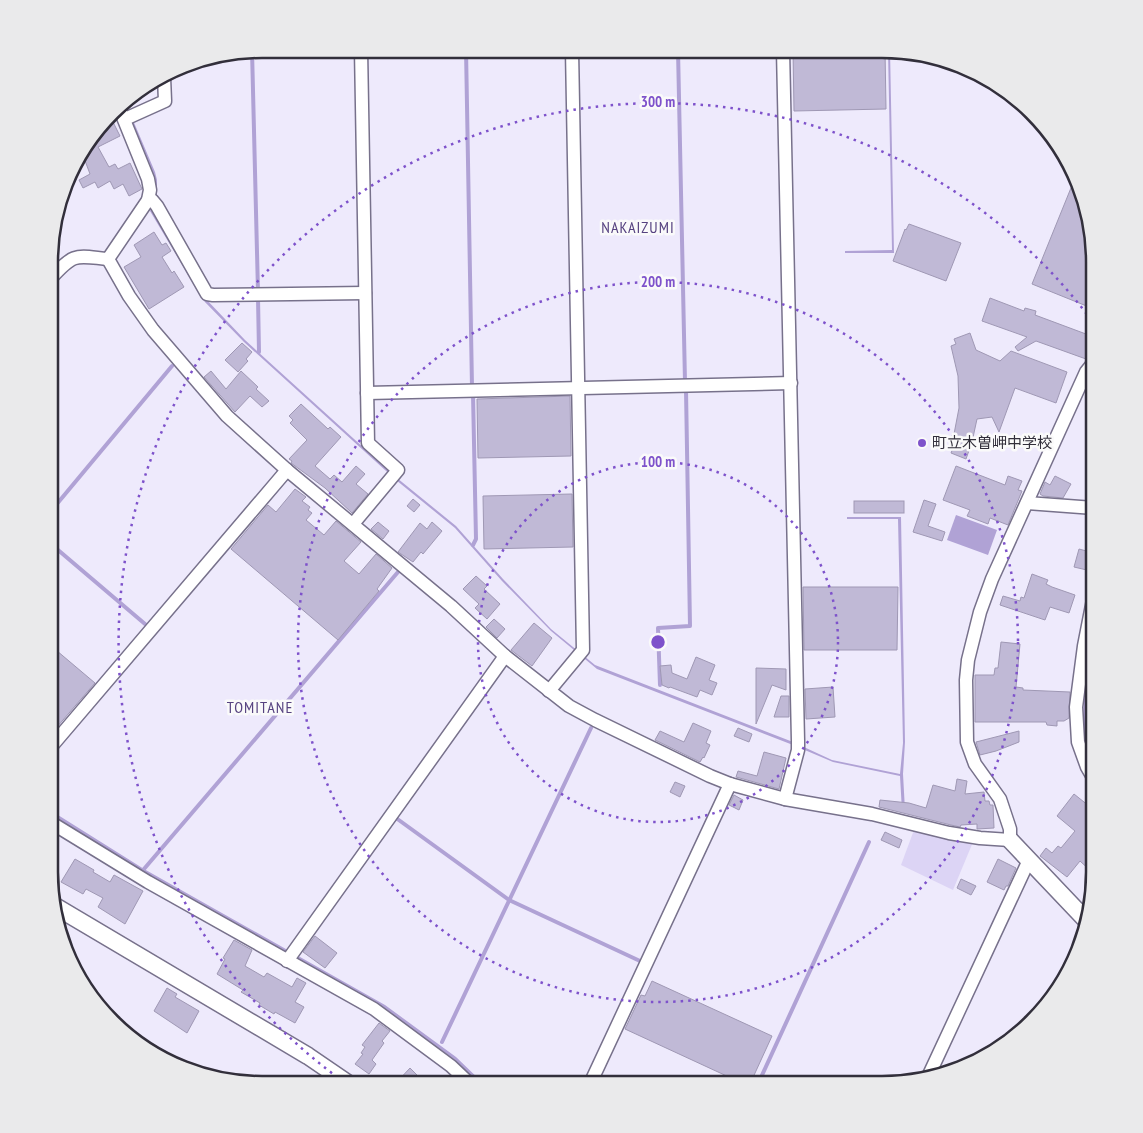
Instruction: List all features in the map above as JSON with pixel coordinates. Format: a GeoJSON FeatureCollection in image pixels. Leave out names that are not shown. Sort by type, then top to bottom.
{"type":"FeatureCollection","features":[{"type":"Feature","properties":{"kind":"street"},"geometry":{"type":"LineString","coordinates":[[353,524],[398,470],[368,443],[361,58]]}},
{"type":"Feature","properties":{"kind":"street"},"geometry":{"type":"LineString","coordinates":[[549,691],[580,654],[579,388],[572,58]]}},
{"type":"Feature","properties":{"kind":"street"},"geometry":{"type":"LineString","coordinates":[[783,58],[798,746],[785,799]]}},
{"type":"Feature","properties":{"kind":"street"},"geometry":{"type":"LineString","coordinates":[[129,118],[165,101],[164,82]]}},
{"type":"Feature","properties":{"kind":"street"},"geometry":{"type":"LineString","coordinates":[[123,111],[129,118],[148,179],[152,202],[207,294],[365,293]]}},
{"type":"Feature","properties":{"kind":"street"},"geometry":{"type":"LineString","coordinates":[[108,259],[152,202]]}},
{"type":"Feature","properties":{"kind":"street"},"geometry":{"type":"LineString","coordinates":[[58,270],[67,260],[74,257],[108,259]]}},
{"type":"Feature","properties":{"kind":"street"},"geometry":{"type":"LineString","coordinates":[[108,259],[129,296],[153,330],[227,416],[287,470],[451,606],[505,656],[569,706],[710,776],[730,784],[785,799],[872,814],[949,832],[980,838],[1010,840],[1081,915]]}},
{"type":"Feature","properties":{"kind":"street"},"geometry":{"type":"LineString","coordinates":[[1010,840],[1010,829],[1000,799],[975,764],[969,751],[967,742],[966,680],[968,660],[980,612],[992,579],[1086,372]]}},
{"type":"Feature","properties":{"kind":"street"},"geometry":{"type":"LineString","coordinates":[[366,394],[791,383]]}},
{"type":"Feature","properties":{"kind":"street"},"geometry":{"type":"LineString","coordinates":[[58,739],[287,470]]}},
{"type":"Feature","properties":{"kind":"street"},"geometry":{"type":"LineString","coordinates":[[1027,503],[1086,507]]}},
{"type":"Feature","properties":{"kind":"street"},"geometry":{"type":"LineString","coordinates":[[1086,636],[1076,707],[1078,742],[1086,764]]}},
{"type":"Feature","properties":{"kind":"street"},"geometry":{"type":"LineString","coordinates":[[290,956],[505,656]]}},
{"type":"Feature","properties":{"kind":"street"},"geometry":{"type":"LineString","coordinates":[[594,1076],[730,784]]}},
{"type":"Feature","properties":{"kind":"street"},"geometry":{"type":"LineString","coordinates":[[58,827],[139,877],[290,956],[374,1009],[461,1076]]}},
{"type":"Feature","properties":{"kind":"street"},"geometry":{"type":"LineString","coordinates":[[931,1070],[1029,860]]}},
{"type":"Feature","properties":{"kind":"street"},"geometry":{"type":"LineString","coordinates":[[61,910],[308,1056],[337,1076]]}},
{"type":"Feature","properties":{"kind":"shaded area"},"geometry":{"type":"Polygon","coordinates":[[[888,58],[890,58],[894,253],[845,253],[845,251],[892,250],[888,58]]]}},
{"type":"Feature","properties":{"kind":"shaded area"},"geometry":{"type":"Polygon","coordinates":[[[128,108],[155,172],[157,180],[157,199],[205,298],[245,340],[397,478],[456,526],[551,629],[595,665],[793,742],[832,760],[900,774],[903,743],[898,519],[847,519],[847,517],[901,517],[905,742],[903,774],[905,810],[902,811],[900,776],[833,762],[597,669],[551,631],[502,581],[455,528],[396,480],[244,342],[203,300],[150,211],[155,199],[156,182],[126,109],[128,108]]]}},
{"type":"Feature","properties":{"kind":"shaded area"},"geometry":{"type":"Polygon","coordinates":[[[956,515],[997,530],[988,555],[947,540],[956,515]]]}},
{"type":"Feature","properties":{"kind":"shaded area"},"geometry":{"type":"Polygon","coordinates":[[[1086,686],[1086,744],[1083,720],[1086,686]]]}},
{"type":"Feature","properties":{"kind":"shaded area"},"geometry":{"type":"Polygon","coordinates":[[[58,815],[144,869],[385,1005],[456,1057],[476,1076],[471,1076],[455,1060],[383,1008],[143,872],[58,819],[58,815]]]}},
{"type":"Feature","properties":{"kind":"shaded area"},"geometry":{"type":"Polygon","coordinates":[[[914,830],[973,842],[953,890],[901,865],[914,830]]]}},
{"type":"Feature","properties":{"kind":"building"},"geometry":{"type":"Polygon","coordinates":[[[793,58],[885,58],[886,109],[794,111],[793,58]]]}},
{"type":"Feature","properties":{"kind":"building"},"geometry":{"type":"Polygon","coordinates":[[[113,122],[120,136],[98,147],[109,167],[115,164],[118,169],[130,163],[142,189],[129,196],[123,184],[114,189],[110,181],[98,188],[95,182],[83,188],[79,180],[90,174],[85,160],[113,122]]]}},
{"type":"Feature","properties":{"kind":"building"},"geometry":{"type":"Polygon","coordinates":[[[1071,187],[1079,208],[1084,235],[1086,306],[1032,284],[1071,187]]]}},
{"type":"Feature","properties":{"kind":"building"},"geometry":{"type":"Polygon","coordinates":[[[909,224],[961,243],[946,281],[893,261],[905,229],[909,224]]]}},
{"type":"Feature","properties":{"kind":"building"},"geometry":{"type":"Polygon","coordinates":[[[154,232],[162,245],[166,243],[171,251],[162,257],[184,287],[149,309],[124,267],[141,257],[134,245],[154,232]]]}},
{"type":"Feature","properties":{"kind":"building"},"geometry":{"type":"Polygon","coordinates":[[[990,298],[1024,311],[1025,308],[1036,311],[1035,315],[1086,334],[1086,359],[1036,341],[1018,351],[1015,347],[1027,337],[982,321],[990,298]]]}},
{"type":"Feature","properties":{"kind":"building"},"geometry":{"type":"Polygon","coordinates":[[[970,333],[976,350],[1000,361],[1011,351],[1067,372],[1056,403],[1015,388],[999,432],[992,417],[977,419],[966,459],[951,453],[953,448],[949,447],[954,434],[959,408],[958,376],[951,346],[956,344],[954,339],[970,333]]]}},
{"type":"Feature","properties":{"kind":"building"},"geometry":{"type":"Polygon","coordinates":[[[242,343],[252,352],[246,359],[248,361],[238,372],[225,360],[242,343]]]}},
{"type":"Feature","properties":{"kind":"building"},"geometry":{"type":"Polygon","coordinates":[[[211,371],[226,389],[241,371],[258,387],[256,389],[269,401],[262,407],[250,396],[235,412],[204,377],[211,371]]]}},
{"type":"Feature","properties":{"kind":"building"},"geometry":{"type":"Polygon","coordinates":[[[570,396],[571,456],[478,458],[477,399],[570,396]]]}},
{"type":"Feature","properties":{"kind":"building"},"geometry":{"type":"Polygon","coordinates":[[[301,404],[328,429],[330,427],[341,437],[315,466],[330,479],[334,475],[342,482],[356,466],[365,474],[356,484],[368,494],[352,513],[325,488],[291,463],[292,461],[289,459],[307,440],[290,423],[293,420],[289,416],[301,404]]]}},
{"type":"Feature","properties":{"kind":"building"},"geometry":{"type":"Polygon","coordinates":[[[956,466],[1005,485],[1008,476],[1022,481],[1018,490],[1022,491],[1008,525],[990,518],[988,524],[967,516],[970,510],[943,500],[956,466]]]}},
{"type":"Feature","properties":{"kind":"building"},"geometry":{"type":"Polygon","coordinates":[[[1055,476],[1071,484],[1063,498],[1040,494],[1045,482],[1050,485],[1055,476]]]}},
{"type":"Feature","properties":{"kind":"building"},"geometry":{"type":"Polygon","coordinates":[[[295,489],[306,497],[302,501],[310,507],[308,510],[312,513],[306,520],[324,535],[336,521],[361,542],[344,561],[359,574],[376,554],[392,568],[377,589],[379,591],[338,640],[231,549],[268,505],[276,512],[295,489]]]}},
{"type":"Feature","properties":{"kind":"building"},"geometry":{"type":"Polygon","coordinates":[[[572,494],[573,547],[484,549],[483,496],[572,494]]]}},
{"type":"Feature","properties":{"kind":"building"},"geometry":{"type":"Polygon","coordinates":[[[413,499],[420,505],[414,512],[407,506],[413,499]]]}},
{"type":"Feature","properties":{"kind":"building"},"geometry":{"type":"Polygon","coordinates":[[[924,500],[936,504],[928,526],[945,532],[942,541],[913,532],[924,500]]]}},
{"type":"Feature","properties":{"kind":"building"},"geometry":{"type":"Polygon","coordinates":[[[854,501],[904,501],[904,513],[854,513],[854,501]]]}},
{"type":"Feature","properties":{"kind":"building"},"geometry":{"type":"Polygon","coordinates":[[[378,522],[389,531],[383,539],[371,529],[378,522]]]}},
{"type":"Feature","properties":{"kind":"building"},"geometry":{"type":"Polygon","coordinates":[[[432,522],[442,531],[423,554],[421,552],[413,562],[398,552],[420,523],[427,529],[432,522]]]}},
{"type":"Feature","properties":{"kind":"building"},"geometry":{"type":"Polygon","coordinates":[[[1079,549],[1086,551],[1086,570],[1074,567],[1079,549]]]}},
{"type":"Feature","properties":{"kind":"building"},"geometry":{"type":"Polygon","coordinates":[[[1032,574],[1048,580],[1046,584],[1052,587],[1075,595],[1069,613],[1050,607],[1045,620],[1000,605],[1003,596],[1020,601],[1021,597],[1024,598],[1032,574]]]}},
{"type":"Feature","properties":{"kind":"building"},"geometry":{"type":"Polygon","coordinates":[[[476,576],[487,586],[484,589],[500,604],[487,619],[475,608],[479,604],[463,589],[476,576]]]}},
{"type":"Feature","properties":{"kind":"building"},"geometry":{"type":"Polygon","coordinates":[[[803,587],[898,587],[897,650],[804,650],[803,587]]]}},
{"type":"Feature","properties":{"kind":"building"},"geometry":{"type":"Polygon","coordinates":[[[494,619],[505,629],[497,638],[486,627],[494,619]]]}},
{"type":"Feature","properties":{"kind":"building"},"geometry":{"type":"Polygon","coordinates":[[[534,623],[552,638],[532,666],[511,650],[534,623]]]}},
{"type":"Feature","properties":{"kind":"building"},"geometry":{"type":"Polygon","coordinates":[[[1001,642],[1020,644],[1016,687],[1023,688],[1023,690],[1070,692],[1069,718],[1064,721],[1057,721],[1057,726],[1047,725],[1046,722],[975,722],[975,675],[994,675],[995,668],[998,668],[1001,642]]]}},
{"type":"Feature","properties":{"kind":"building"},"geometry":{"type":"Polygon","coordinates":[[[58,652],[95,683],[58,726],[58,652]]]}},
{"type":"Feature","properties":{"kind":"building"},"geometry":{"type":"Polygon","coordinates":[[[696,657],[715,665],[709,680],[717,683],[712,695],[700,690],[697,697],[662,685],[660,666],[671,665],[672,673],[687,679],[696,657]]]}},
{"type":"Feature","properties":{"kind":"building"},"geometry":{"type":"Polygon","coordinates":[[[756,668],[786,669],[786,690],[772,685],[756,724],[756,668]]]}},
{"type":"Feature","properties":{"kind":"building"},"geometry":{"type":"Polygon","coordinates":[[[833,687],[835,717],[806,719],[805,689],[833,687]]]}},
{"type":"Feature","properties":{"kind":"building"},"geometry":{"type":"Polygon","coordinates":[[[781,696],[789,696],[789,717],[774,717],[781,696]]]}},
{"type":"Feature","properties":{"kind":"building"},"geometry":{"type":"Polygon","coordinates":[[[693,723],[711,731],[706,743],[710,745],[700,762],[655,740],[660,731],[684,742],[693,723]]]}},
{"type":"Feature","properties":{"kind":"building"},"geometry":{"type":"Polygon","coordinates":[[[738,728],[752,734],[749,742],[734,736],[738,728]]]}},
{"type":"Feature","properties":{"kind":"building"},"geometry":{"type":"Polygon","coordinates":[[[1019,731],[1019,742],[980,755],[976,742],[1019,731]]]}},
{"type":"Feature","properties":{"kind":"building"},"geometry":{"type":"Polygon","coordinates":[[[764,752],[786,758],[779,789],[736,777],[738,771],[757,776],[764,752]]]}},
{"type":"Feature","properties":{"kind":"building"},"geometry":{"type":"Polygon","coordinates":[[[957,779],[967,781],[965,794],[984,792],[985,801],[989,801],[990,805],[993,805],[994,828],[977,829],[977,824],[961,825],[960,827],[879,807],[880,800],[909,803],[926,808],[933,785],[955,791],[957,779]]]}},
{"type":"Feature","properties":{"kind":"building"},"geometry":{"type":"Polygon","coordinates":[[[675,782],[685,786],[680,797],[670,792],[675,782]]]}},
{"type":"Feature","properties":{"kind":"building"},"geometry":{"type":"Polygon","coordinates":[[[1074,794],[1086,804],[1086,867],[1080,861],[1067,877],[1040,856],[1046,848],[1052,853],[1058,846],[1061,848],[1075,831],[1057,816],[1074,794]]]}},
{"type":"Feature","properties":{"kind":"building"},"geometry":{"type":"Polygon","coordinates":[[[734,795],[743,800],[739,810],[729,805],[734,795]]]}},
{"type":"Feature","properties":{"kind":"building"},"geometry":{"type":"Polygon","coordinates":[[[885,832],[902,840],[899,848],[881,840],[885,832]]]}},
{"type":"Feature","properties":{"kind":"building"},"geometry":{"type":"Polygon","coordinates":[[[75,859],[110,882],[114,875],[143,891],[125,924],[98,907],[103,898],[86,889],[83,894],[61,882],[75,859]]]}},
{"type":"Feature","properties":{"kind":"building"},"geometry":{"type":"Polygon","coordinates":[[[998,859],[1016,868],[1008,886],[1004,890],[987,882],[998,859]]]}},
{"type":"Feature","properties":{"kind":"building"},"geometry":{"type":"Polygon","coordinates":[[[961,879],[976,886],[971,895],[957,888],[961,879]]]}},
{"type":"Feature","properties":{"kind":"building"},"geometry":{"type":"Polygon","coordinates":[[[315,936],[337,953],[325,968],[303,952],[315,936]]]}},
{"type":"Feature","properties":{"kind":"building"},"geometry":{"type":"Polygon","coordinates":[[[234,940],[252,950],[245,966],[264,977],[267,973],[292,987],[297,978],[306,983],[295,1002],[304,1007],[295,1023],[259,1005],[260,1003],[241,992],[243,990],[217,974],[225,959],[223,958],[234,940]]]}},
{"type":"Feature","properties":{"kind":"building"},"geometry":{"type":"Polygon","coordinates":[[[652,981],[772,1036],[754,1076],[727,1076],[625,1029],[641,995],[645,996],[652,981]]]}},
{"type":"Feature","properties":{"kind":"building"},"geometry":{"type":"Polygon","coordinates":[[[167,988],[177,994],[175,997],[199,1011],[187,1033],[154,1011],[167,988]]]}},
{"type":"Feature","properties":{"kind":"building"},"geometry":{"type":"Polygon","coordinates":[[[379,1023],[390,1031],[382,1041],[384,1043],[372,1060],[376,1064],[369,1074],[355,1064],[363,1054],[361,1053],[365,1047],[362,1045],[379,1023]]]}},
{"type":"Feature","properties":{"kind":"building"},"geometry":{"type":"Polygon","coordinates":[[[410,1068],[418,1076],[402,1076],[410,1068]]]}},
{"type":"Feature","properties":{"kind":"waterway"},"geometry":{"type":"LineString","coordinates":[[252,58],[258,292]]}},
{"type":"Feature","properties":{"kind":"waterway"},"geometry":{"type":"LineString","coordinates":[[466,58],[472,387]]}},
{"type":"Feature","properties":{"kind":"waterway"},"geometry":{"type":"LineString","coordinates":[[678,58],[685,382]]}},
{"type":"Feature","properties":{"kind":"waterway"},"geometry":{"type":"LineString","coordinates":[[258,298],[259,352]]}},
{"type":"Feature","properties":{"kind":"waterway"},"geometry":{"type":"LineString","coordinates":[[58,503],[172,366]]}},
{"type":"Feature","properties":{"kind":"waterway"},"geometry":{"type":"LineString","coordinates":[[660,685],[658,628],[690,626],[686,390]]}},
{"type":"Feature","properties":{"kind":"waterway"},"geometry":{"type":"LineString","coordinates":[[473,394],[476,539],[473,545]]}},
{"type":"Feature","properties":{"kind":"waterway"},"geometry":{"type":"LineString","coordinates":[[58,550],[145,624]]}},
{"type":"Feature","properties":{"kind":"waterway"},"geometry":{"type":"LineString","coordinates":[[144,869],[398,572]]}},
{"type":"Feature","properties":{"kind":"waterway"},"geometry":{"type":"LineString","coordinates":[[442,1042],[591,728]]}},
{"type":"Feature","properties":{"kind":"waterway"},"geometry":{"type":"LineString","coordinates":[[396,818],[509,900],[640,961]]}},
{"type":"Feature","properties":{"kind":"waterway"},"geometry":{"type":"LineString","coordinates":[[762,1076],[869,842]]}},
{"type":"Feature","properties":{"kind":"place","name":"町立木曽岬中学校"},"geometry":{"type":"Point","coordinates":[922,443]}},
{"type":"Feature","properties":{"kind":"district","name":"NAKAIZUMI"},"geometry":{"type":"Point","coordinates":[638,227]}},
{"type":"Feature","properties":{"kind":"district","name":"TOMITANE"},"geometry":{"type":"Point","coordinates":[260,707]}}]}
